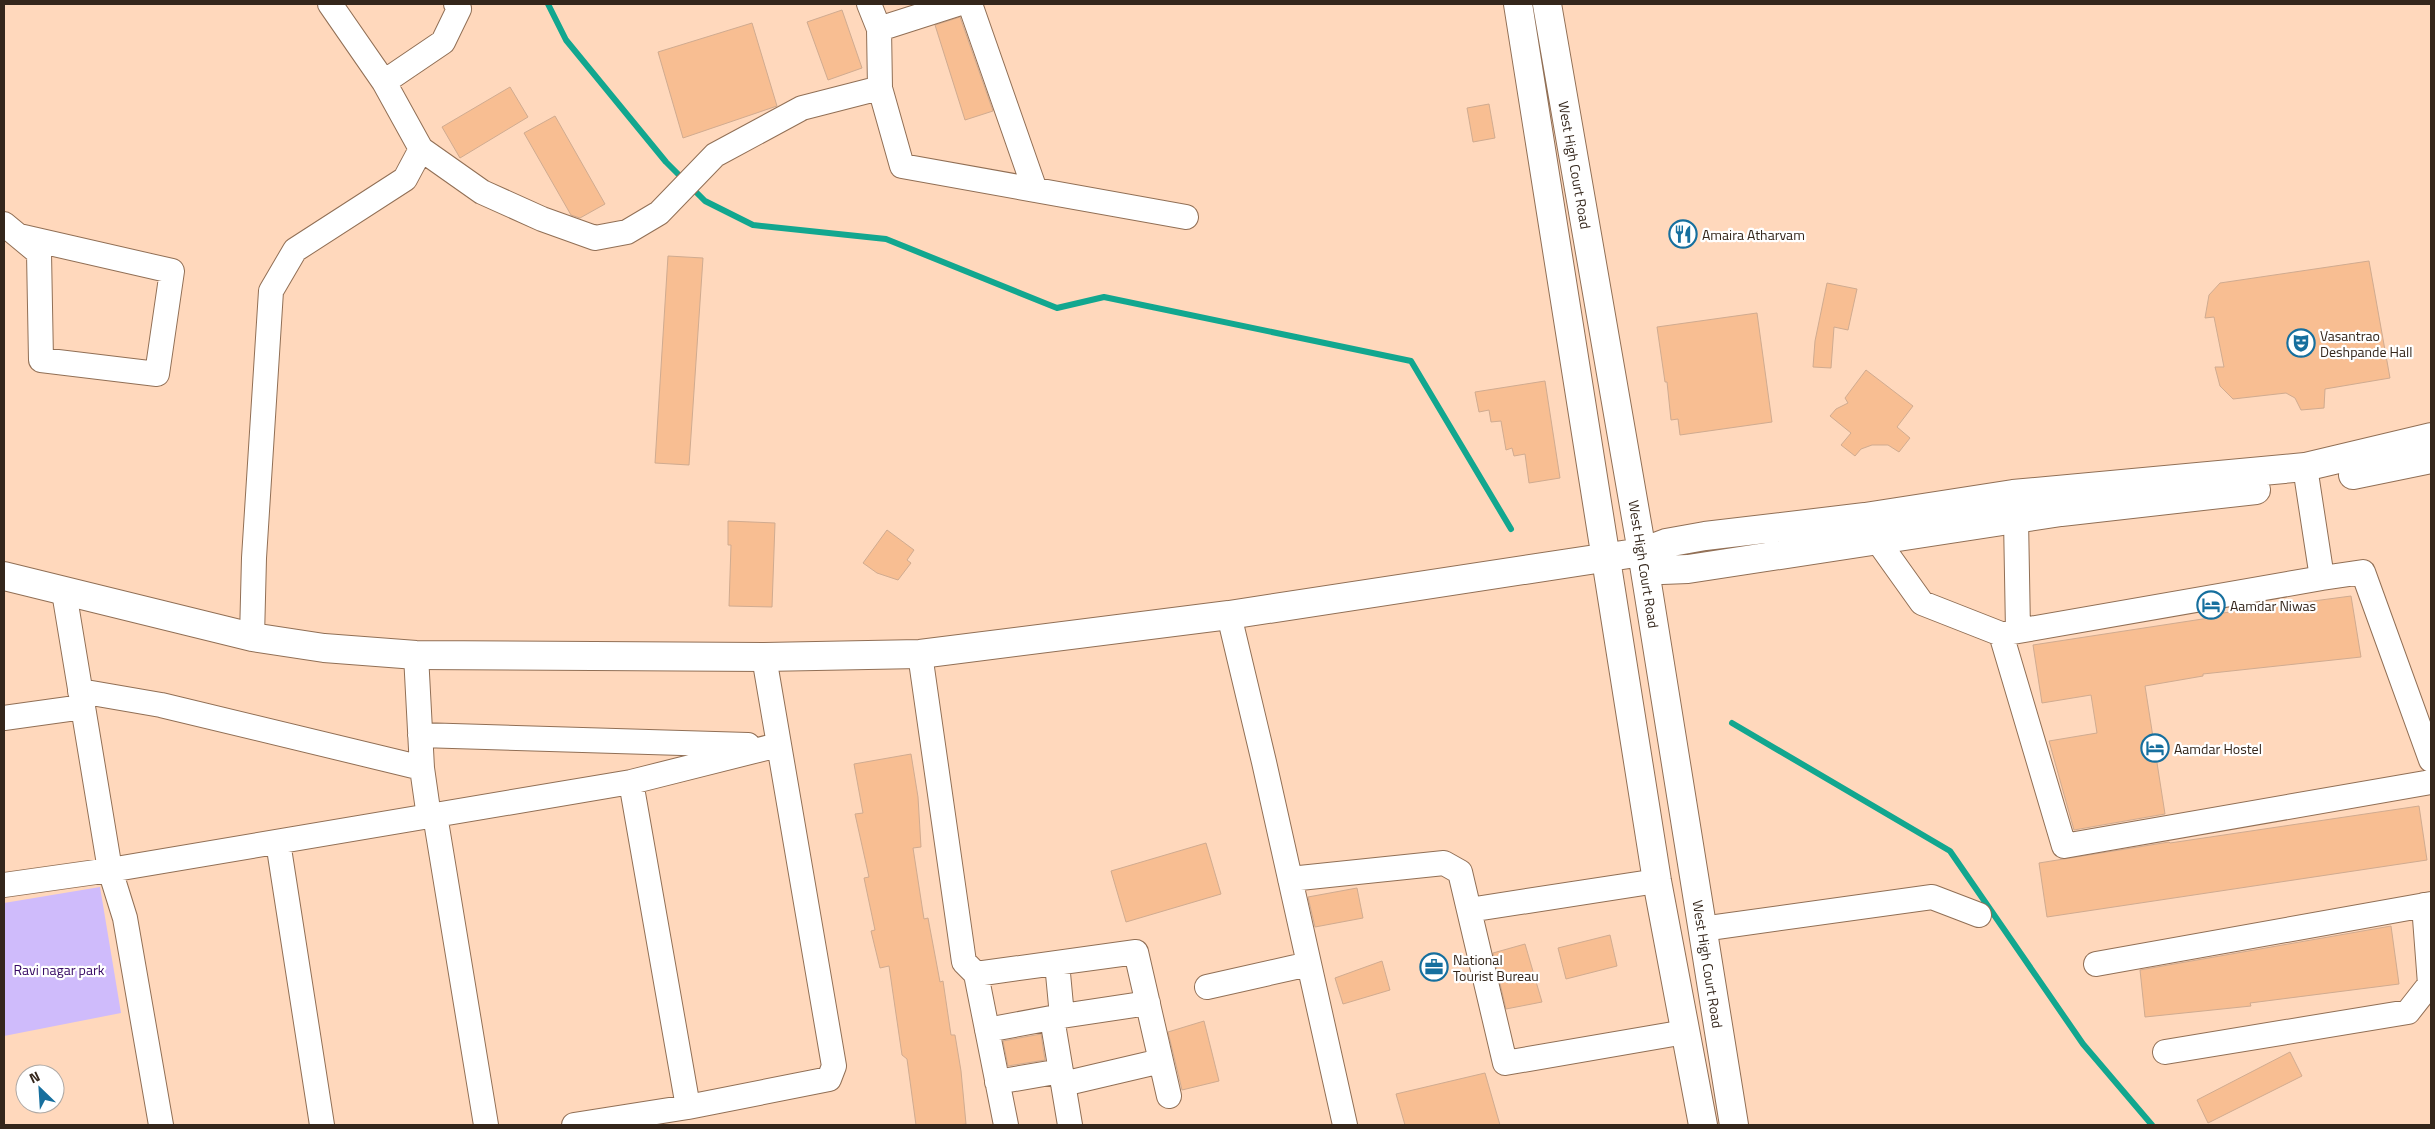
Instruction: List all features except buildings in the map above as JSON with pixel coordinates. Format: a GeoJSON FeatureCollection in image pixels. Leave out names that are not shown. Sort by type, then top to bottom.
{"type":"FeatureCollection","features":[{"type":"Feature","properties":{"kind":"main road"},"geometry":{"type":"LineString","coordinates":[[1518,4],[1657,881],[1703,1125]]}},
{"type":"Feature","properties":{"kind":"main road","name":"West High Court Road"},"geometry":{"type":"LineString","coordinates":[[1547,4],[1642,552],[1734,1125]]}},
{"type":"Feature","properties":{"kind":"main road"},"geometry":{"type":"LineString","coordinates":[[1642,552],[1662,570],[1688,569],[2307,475],[2423,450]]}},
{"type":"Feature","properties":{"kind":"main road"},"geometry":{"type":"LineString","coordinates":[[4,576],[252,637],[324,648],[416,655],[764,657],[920,654],[1228,616],[1642,552],[1666,543],[1705,536],[1865,517],[2013,494],[2307,475]]}},
{"type":"Feature","properties":{"kind":"street"},"geometry":{"type":"LineString","coordinates":[[330,4],[384,82],[421,149],[482,192],[542,219],[594,238],[627,232],[659,213],[715,155],[802,108],[880,88]]}},
{"type":"Feature","properties":{"kind":"street"},"geometry":{"type":"LineString","coordinates":[[384,82],[443,42],[459,8],[456,4]]}},
{"type":"Feature","properties":{"kind":"street"},"geometry":{"type":"LineString","coordinates":[[869,4],[878,29],[880,88],[902,166],[1186,217]]}},
{"type":"Feature","properties":{"kind":"street"},"geometry":{"type":"LineString","coordinates":[[878,29],[958,4]]}},
{"type":"Feature","properties":{"kind":"street"},"geometry":{"type":"LineString","coordinates":[[970,4],[1035,190]]}},
{"type":"Feature","properties":{"kind":"street"},"geometry":{"type":"LineString","coordinates":[[252,637],[254,558],[272,291],[295,250],[405,179],[421,149]]}},
{"type":"Feature","properties":{"kind":"street"},"geometry":{"type":"LineString","coordinates":[[11,230],[172,271],[156,374],[41,360],[40,253],[11,230]]}},
{"type":"Feature","properties":{"kind":"street"},"geometry":{"type":"LineString","coordinates":[[2307,475],[2322,578]]}},
{"type":"Feature","properties":{"kind":"street"},"geometry":{"type":"LineString","coordinates":[[2016,519],[2009,633],[2064,846],[2431,782]]}},
{"type":"Feature","properties":{"kind":"street"},"geometry":{"type":"LineString","coordinates":[[1876,540],[1922,603],[2009,633],[2363,572],[2431,760]]}},
{"type":"Feature","properties":{"kind":"street"},"geometry":{"type":"LineString","coordinates":[[64,592],[110,870],[126,918],[161,1125]]}},
{"type":"Feature","properties":{"kind":"street"},"geometry":{"type":"LineString","coordinates":[[1228,616],[1290,879],[1345,1125]]}},
{"type":"Feature","properties":{"kind":"street"},"geometry":{"type":"LineString","coordinates":[[920,654],[964,962],[976,974],[1006,1125]]}},
{"type":"Feature","properties":{"kind":"street"},"geometry":{"type":"LineString","coordinates":[[416,655],[422,768],[486,1125]]}},
{"type":"Feature","properties":{"kind":"street"},"geometry":{"type":"LineString","coordinates":[[574,1125],[688,1107],[829,1079],[834,1066],[772,746],[764,657]]}},
{"type":"Feature","properties":{"kind":"street"},"geometry":{"type":"LineString","coordinates":[[4,718],[82,699],[161,705],[422,768]]}},
{"type":"Feature","properties":{"kind":"street"},"geometry":{"type":"LineString","coordinates":[[420,735],[772,746]]}},
{"type":"Feature","properties":{"kind":"street"},"geometry":{"type":"LineString","coordinates":[[4,885],[110,870],[631,782],[772,746]]}},
{"type":"Feature","properties":{"kind":"street"},"geometry":{"type":"LineString","coordinates":[[631,782],[688,1107]]}},
{"type":"Feature","properties":{"kind":"street"},"geometry":{"type":"LineString","coordinates":[[278,842],[322,1125]]}},
{"type":"Feature","properties":{"kind":"street"},"geometry":{"type":"LineString","coordinates":[[1290,879],[1444,863],[1460,872],[1505,1063],[1685,1032]]}},
{"type":"Feature","properties":{"kind":"street"},"geometry":{"type":"LineString","coordinates":[[1469,910],[1657,881]]}},
{"type":"Feature","properties":{"kind":"street"},"geometry":{"type":"LineString","coordinates":[[1702,929],[1932,897],[1979,915]]}},
{"type":"Feature","properties":{"kind":"street"},"geometry":{"type":"LineString","coordinates":[[2096,964],[2428,905],[2430,984],[2408,1012],[2165,1052]]}},
{"type":"Feature","properties":{"kind":"street"},"geometry":{"type":"LineString","coordinates":[[976,974],[1136,952],[1169,1096]]}},
{"type":"Feature","properties":{"kind":"street"},"geometry":{"type":"LineString","coordinates":[[1057,963],[1057,1017],[1062,1078],[1070,1125]]}},
{"type":"Feature","properties":{"kind":"street"},"geometry":{"type":"LineString","coordinates":[[1207,987],[1309,964]]}},
{"type":"Feature","properties":{"kind":"street"},"geometry":{"type":"LineString","coordinates":[[987,1030],[1148,1003]]}},
{"type":"Feature","properties":{"kind":"street"},"geometry":{"type":"LineString","coordinates":[[997,1082],[1062,1078],[1161,1061]]}},
{"type":"Feature","properties":{"kind":"green space","name":"Ravi nagar park"},"geometry":{"type":"Polygon","coordinates":[[[100,887],[121,1013],[4,1036],[4,903],[100,887]]]}},
{"type":"Feature","properties":{"kind":"waterway"},"geometry":{"type":"LineString","coordinates":[[548,4],[566,40],[666,162],[684,180]]}},
{"type":"Feature","properties":{"kind":"waterway"},"geometry":{"type":"LineString","coordinates":[[691,187],[705,201],[753,225],[886,239],[1057,308],[1104,297],[1411,361],[1511,529]]}},
{"type":"Feature","properties":{"kind":"waterway"},"geometry":{"type":"LineString","coordinates":[[1732,723],[1950,851],[2083,1044],[2152,1125]]}},
{"type":"Feature","properties":{"kind":"place","name":"Amaira Atharvam"},"geometry":{"type":"Point","coordinates":[1683,234]}},
{"type":"Feature","properties":{"kind":"place","name":"Vasantrao Deshpande Hall"},"geometry":{"type":"Point","coordinates":[2301,343]}},
{"type":"Feature","properties":{"kind":"place","name":"Aamdar Niwas"},"geometry":{"type":"Point","coordinates":[2211,605]}},
{"type":"Feature","properties":{"kind":"place","name":"Aamdar Hostel"},"geometry":{"type":"Point","coordinates":[2155,748]}},
{"type":"Feature","properties":{"kind":"place","name":"National Tourist Bureau"},"geometry":{"type":"Point","coordinates":[1434,967]}}]}
